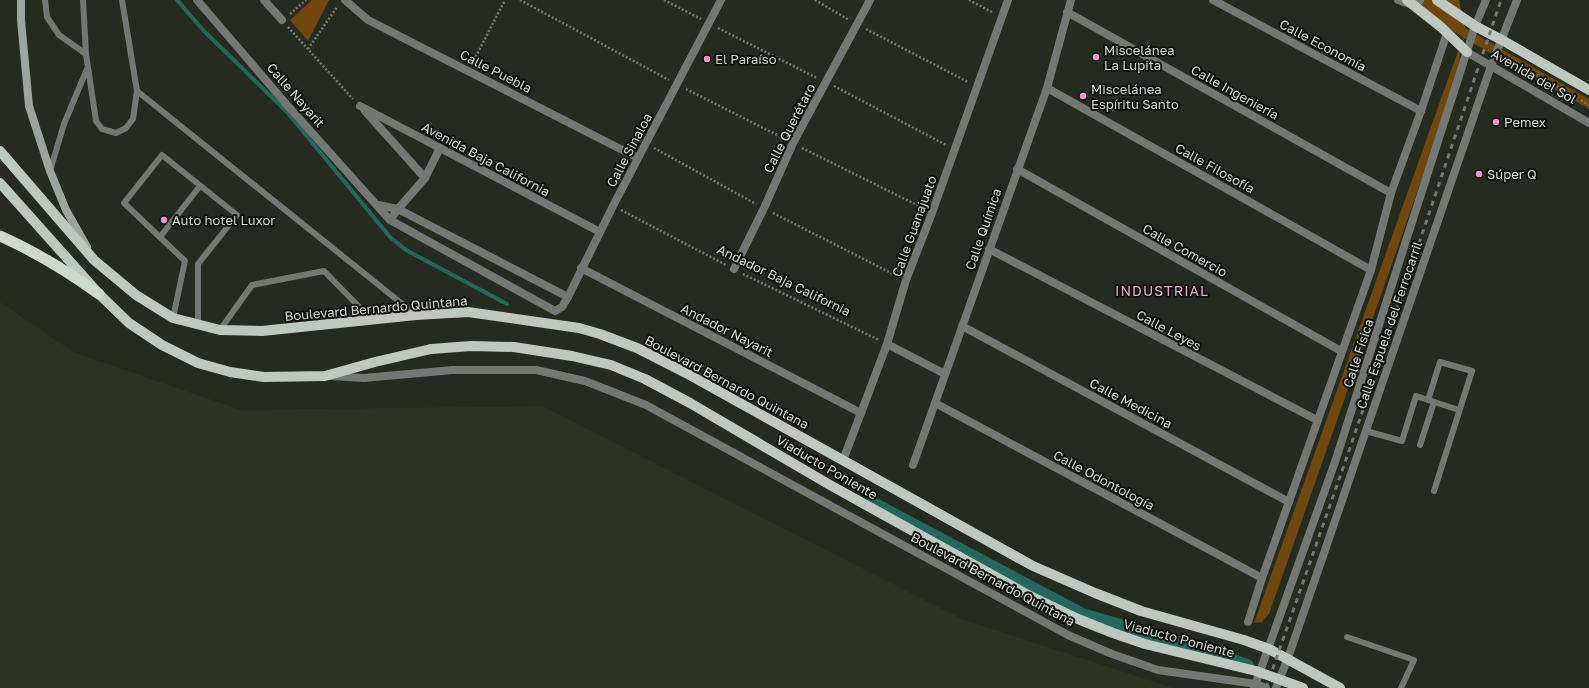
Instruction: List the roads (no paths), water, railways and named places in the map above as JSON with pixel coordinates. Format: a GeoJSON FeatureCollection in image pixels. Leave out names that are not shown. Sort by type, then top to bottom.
{"type":"FeatureCollection","features":[{"type":"Feature","properties":{"kind":"highway"},"geometry":{"type":"LineString","coordinates":[[0,236],[29,249],[63,268],[99,294]]}},
{"type":"Feature","properties":{"kind":"main road"},"geometry":{"type":"LineString","coordinates":[[21,0],[29,106],[50,170],[66,210],[94,260]]}},
{"type":"Feature","properties":{"kind":"main road","name":"Avenida del Sol"},"geometry":{"type":"LineString","coordinates":[[1437,0],[1475,26],[1589,90]]}},
{"type":"Feature","properties":{"kind":"main road"},"geometry":{"type":"LineString","coordinates":[[1414,2],[1467,52]]}},
{"type":"Feature","properties":{"kind":"main road","name":"Boulevard Bernardo Quintana"},"geometry":{"type":"LineString","coordinates":[[0,150],[94,260],[136,295],[173,318],[220,330],[262,331],[416,315],[468,312],[579,328],[600,334],[637,348],[686,372],[1033,566],[1141,611],[1244,640],[1269,649],[1288,658],[1340,688]]}},
{"type":"Feature","properties":{"kind":"main road","name":"Boulevard Bernardo Quintana"},"geometry":{"type":"LineString","coordinates":[[0,183],[99,294],[129,323],[162,345],[198,362],[230,372],[264,378],[325,376]]}},
{"type":"Feature","properties":{"kind":"main road","name":"Viaducto Poniente"},"geometry":{"type":"LineString","coordinates":[[325,376],[376,362],[431,350],[470,346],[514,347],[572,356],[611,365],[645,380],[690,403],[830,485],[1030,596],[1078,619],[1145,644],[1256,671],[1303,688]]}},
{"type":"Feature","properties":{"kind":"street","name":"Calle Nayarit"},"geometry":{"type":"LineString","coordinates":[[197,0],[288,106],[390,220],[552,310],[558,310]]}},
{"type":"Feature","properties":{"kind":"street"},"geometry":{"type":"LineString","coordinates":[[264,0],[282,20]]}},
{"type":"Feature","properties":{"kind":"street","name":"Calle Puebla"},"geometry":{"type":"LineString","coordinates":[[345,0],[368,20],[469,70],[638,158]]}},
{"type":"Feature","properties":{"kind":"street","name":"Calle Sinaloa"},"geometry":{"type":"LineString","coordinates":[[558,310],[562,307],[568,297],[581,268],[721,0]]}},
{"type":"Feature","properties":{"kind":"street","name":"Calle Querétaro"},"geometry":{"type":"LineString","coordinates":[[734,269],[764,208],[793,143],[870,0]]}},
{"type":"Feature","properties":{"kind":"street","name":"Calle Guanajuato"},"geometry":{"type":"LineString","coordinates":[[843,460],[887,344],[906,280],[932,213],[1008,0]]}},
{"type":"Feature","properties":{"kind":"street","name":"Calle Química"},"geometry":{"type":"LineString","coordinates":[[913,465],[1047,88],[1071,0]]}},
{"type":"Feature","properties":{"kind":"street","name":"Calle Economía"},"geometry":{"type":"LineString","coordinates":[[1213,0],[1421,110]]}},
{"type":"Feature","properties":{"kind":"street"},"geometry":{"type":"LineString","coordinates":[[1398,0],[1414,2]]}},
{"type":"Feature","properties":{"kind":"street"},"geometry":{"type":"LineString","coordinates":[[1475,26],[1486,0]]}},
{"type":"Feature","properties":{"kind":"street","name":"Calle Espuela del Ferrocarril"},"geometry":{"type":"LineString","coordinates":[[1276,688],[1288,658],[1491,66],[1517,0]]}},
{"type":"Feature","properties":{"kind":"street","name":"Calle Ingeniería"},"geometry":{"type":"LineString","coordinates":[[1067,12],[1391,193]]}},
{"type":"Feature","properties":{"kind":"street","name":"Calle Física"},"geometry":{"type":"LineString","coordinates":[[1255,686],[1335,462],[1475,26]]}},
{"type":"Feature","properties":{"kind":"street","name":"Calle Física"},"geometry":{"type":"LineString","coordinates":[[1248,622],[1341,351],[1371,270],[1391,193],[1447,33]]}},
{"type":"Feature","properties":{"kind":"street","name":"Avenida del Sol"},"geometry":{"type":"LineString","coordinates":[[1467,52],[1589,123]]}},
{"type":"Feature","properties":{"kind":"street","name":"Calle Filosofía"},"geometry":{"type":"LineString","coordinates":[[1047,88],[1371,270]]}},
{"type":"Feature","properties":{"kind":"street","name":"Avenida Baja California"},"geometry":{"type":"LineString","coordinates":[[426,178],[360,106],[600,232]]}},
{"type":"Feature","properties":{"kind":"street"},"geometry":{"type":"LineString","coordinates":[[390,220],[426,178],[440,148]]}},
{"type":"Feature","properties":{"kind":"street","name":"Calle Comercio"},"geometry":{"type":"LineString","coordinates":[[1017,169],[1341,351]]}},
{"type":"Feature","properties":{"kind":"street"},"geometry":{"type":"LineString","coordinates":[[378,205],[398,209],[568,297]]}},
{"type":"Feature","properties":{"kind":"street","name":"Calle Leyes"},"geometry":{"type":"LineString","coordinates":[[989,249],[1317,420]]}},
{"type":"Feature","properties":{"kind":"street","name":"Andador Nayarit"},"geometry":{"type":"LineString","coordinates":[[581,268],[861,413]]}},
{"type":"Feature","properties":{"kind":"street","name":"Calle Medicina"},"geometry":{"type":"LineString","coordinates":[[962,326],[1289,502]]}},
{"type":"Feature","properties":{"kind":"street"},"geometry":{"type":"LineString","coordinates":[[887,344],[945,374]]}},
{"type":"Feature","properties":{"kind":"street","name":"Boulevard Bernardo Quintana"},"geometry":{"type":"LineString","coordinates":[[325,376],[364,378],[452,370],[536,370],[584,381],[646,405],[1068,635],[1112,654],[1158,670],[1266,688]]}},
{"type":"Feature","properties":{"kind":"street","name":"Calle Odontología"},"geometry":{"type":"LineString","coordinates":[[935,403],[1262,578]]}},
{"type":"Feature","properties":{"kind":"lane"},"geometry":{"type":"LineString","coordinates":[[45,0],[47,18],[59,35],[86,54]]}},
{"type":"Feature","properties":{"kind":"lane"},"geometry":{"type":"LineString","coordinates":[[83,0],[86,54],[96,121],[102,130],[116,132],[126,128],[134,119],[137,91],[122,0]]}},
{"type":"Feature","properties":{"kind":"lane"},"geometry":{"type":"LineString","coordinates":[[50,170],[64,124],[88,68]]}},
{"type":"Feature","properties":{"kind":"lane"},"geometry":{"type":"LineString","coordinates":[[137,91],[416,315]]}},
{"type":"Feature","properties":{"kind":"lane"},"geometry":{"type":"LineString","coordinates":[[173,318],[185,261],[124,203],[162,155],[237,215],[198,264],[198,325]]}},
{"type":"Feature","properties":{"kind":"lane"},"geometry":{"type":"LineString","coordinates":[[160,237],[200,186]]}},
{"type":"Feature","properties":{"kind":"lane"},"geometry":{"type":"LineString","coordinates":[[220,330],[252,284],[324,271],[372,320]]}},
{"type":"Feature","properties":{"kind":"lane"},"geometry":{"type":"LineString","coordinates":[[1420,445],[1440,362],[1472,371],[1434,490]]}},
{"type":"Feature","properties":{"kind":"lane"},"geometry":{"type":"LineString","coordinates":[[1366,431],[1402,441],[1416,396],[1460,410]]}},
{"type":"Feature","properties":{"kind":"lane"},"geometry":{"type":"LineString","coordinates":[[1347,637],[1414,660],[1401,688]]}},
{"type":"Feature","properties":{"kind":"waterway"},"geometry":{"type":"LineString","coordinates":[[177,0],[204,31],[287,112],[390,237],[406,250],[507,304]]}},
{"type":"Feature","properties":{"kind":"waterway"},"geometry":{"type":"LineString","coordinates":[[873,504],[1082,615],[1213,653],[1247,666]]}},
{"type":"Feature","properties":{"kind":"railway"},"geometry":{"type":"LineString","coordinates":[[1266,688],[1350,448],[1501,0]]}},
{"type":"Feature","properties":{"kind":"place","name":"Miscelánea La Lupita"},"geometry":{"type":"Point","coordinates":[1096,57]}},
{"type":"Feature","properties":{"kind":"place","name":"El Paraíso"},"geometry":{"type":"Point","coordinates":[707,59]}},
{"type":"Feature","properties":{"kind":"place","name":"Miscelánea Espíritu Santo"},"geometry":{"type":"Point","coordinates":[1083,96]}},
{"type":"Feature","properties":{"kind":"place","name":"Pemex"},"geometry":{"type":"Point","coordinates":[1496,122]}},
{"type":"Feature","properties":{"kind":"place","name":"Súper Q"},"geometry":{"type":"Point","coordinates":[1479,174]}},
{"type":"Feature","properties":{"kind":"place","name":"Auto hotel Luxor"},"geometry":{"type":"Point","coordinates":[164,220]}},
{"type":"Feature","properties":{"kind":"district","name":"INDUSTRIAL"},"geometry":{"type":"Point","coordinates":[1162,291]}}]}
